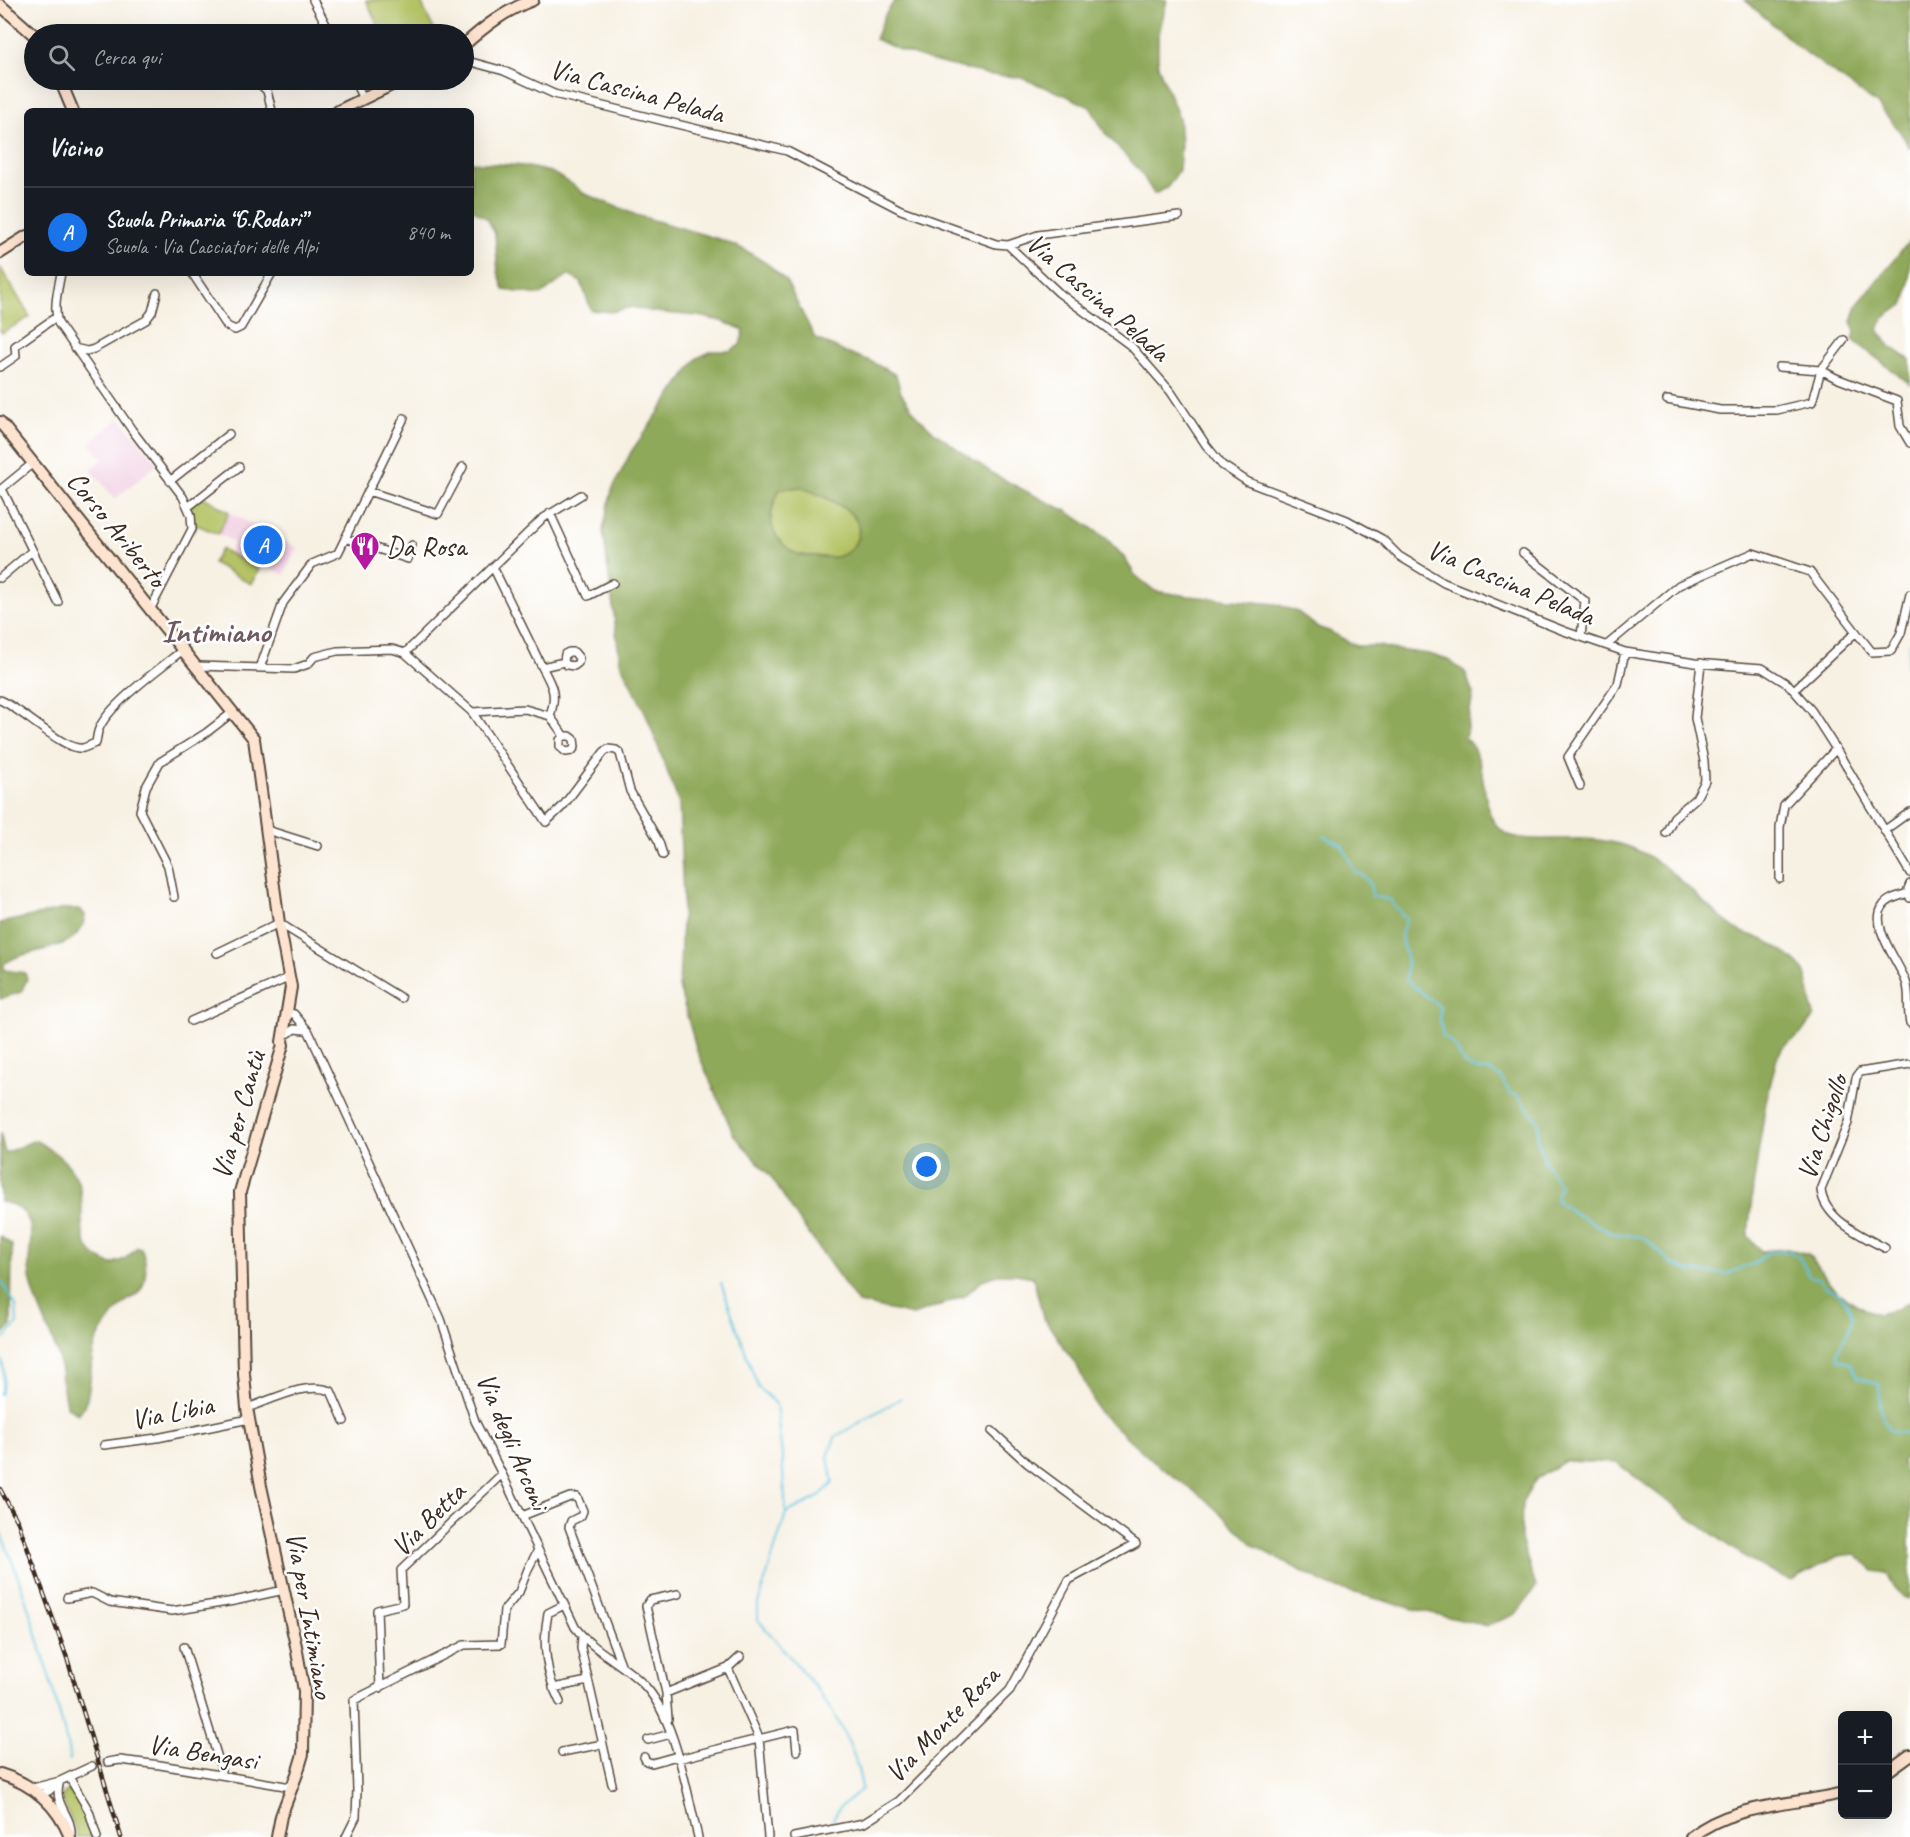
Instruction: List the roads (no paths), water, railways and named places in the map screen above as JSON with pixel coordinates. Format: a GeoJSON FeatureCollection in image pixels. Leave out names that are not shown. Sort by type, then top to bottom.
{"type":"FeatureCollection","features":[{"type":"Feature","properties":{"kind":"street"},"geometry":{"type":"LineString","coordinates":[[313,0],[326,24]]}},
{"type":"Feature","properties":{"kind":"street"},"geometry":{"type":"LineString","coordinates":[[474,36],[513,8],[533,0]]}},
{"type":"Feature","properties":{"kind":"street"},"geometry":{"type":"LineString","coordinates":[[0,5],[24,26]]}},
{"type":"Feature","properties":{"kind":"street","name":"Via Cascina Pelada"},"geometry":{"type":"LineString","coordinates":[[474,63],[504,71],[554,94],[787,151],[901,210],[996,244],[1008,245],[1059,293],[1131,346],[1171,392],[1222,465],[1248,482],[1347,520],[1382,539],[1399,556],[1444,583],[1581,636],[1625,652],[1701,663],[1762,668],[1791,687]]}},
{"type":"Feature","properties":{"kind":"street"},"geometry":{"type":"LineString","coordinates":[[64,90],[72,108]]}},
{"type":"Feature","properties":{"kind":"street"},"geometry":{"type":"LineString","coordinates":[[266,90],[271,108]]}},
{"type":"Feature","properties":{"kind":"street"},"geometry":{"type":"LineString","coordinates":[[359,90],[363,99]]}},
{"type":"Feature","properties":{"kind":"street"},"geometry":{"type":"LineString","coordinates":[[344,108],[381,90]]}},
{"type":"Feature","properties":{"kind":"street"},"geometry":{"type":"LineString","coordinates":[[1008,245],[1038,235],[1179,216]]}},
{"type":"Feature","properties":{"kind":"street"},"geometry":{"type":"LineString","coordinates":[[4,250],[24,241]]}},
{"type":"Feature","properties":{"kind":"street"},"geometry":{"type":"LineString","coordinates":[[61,276],[56,317],[74,348],[183,497],[191,515],[192,529],[151,609]]}},
{"type":"Feature","properties":{"kind":"street"},"geometry":{"type":"LineString","coordinates":[[194,276],[227,326],[235,330],[241,327],[270,276]]}},
{"type":"Feature","properties":{"kind":"street"},"geometry":{"type":"LineString","coordinates":[[74,348],[87,351],[94,349],[146,320],[152,312],[157,293]]}},
{"type":"Feature","properties":{"kind":"street"},"geometry":{"type":"LineString","coordinates":[[0,367],[16,356],[15,345],[56,317]]}},
{"type":"Feature","properties":{"kind":"street"},"geometry":{"type":"LineString","coordinates":[[1666,400],[1720,410],[1777,410],[1812,402],[1821,370],[1844,340]]}},
{"type":"Feature","properties":{"kind":"street"},"geometry":{"type":"LineString","coordinates":[[1779,367],[1821,370],[1897,401],[1899,426],[1910,443]]}},
{"type":"Feature","properties":{"kind":"street"},"geometry":{"type":"LineString","coordinates":[[260,668],[283,603],[312,564],[338,553],[404,418]]}},
{"type":"Feature","properties":{"kind":"street","name":"Corso Ariberto"},"geometry":{"type":"LineString","coordinates":[[0,422],[197,666]]}},
{"type":"Feature","properties":{"kind":"street"},"geometry":{"type":"LineString","coordinates":[[170,481],[229,434]]}},
{"type":"Feature","properties":{"kind":"street"},"geometry":{"type":"LineString","coordinates":[[33,463],[1,490],[58,602]]}},
{"type":"Feature","properties":{"kind":"street"},"geometry":{"type":"LineString","coordinates":[[188,507],[239,467]]}},
{"type":"Feature","properties":{"kind":"street"},"geometry":{"type":"LineString","coordinates":[[368,491],[438,514],[463,467]]}},
{"type":"Feature","properties":{"kind":"street"},"geometry":{"type":"LineString","coordinates":[[405,653],[550,513],[581,495]]}},
{"type":"Feature","properties":{"kind":"street"},"geometry":{"type":"LineString","coordinates":[[550,513],[588,596],[613,583]]}},
{"type":"Feature","properties":{"kind":"street"},"geometry":{"type":"LineString","coordinates":[[345,538],[408,559],[412,544]]}},
{"type":"Feature","properties":{"kind":"street"},"geometry":{"type":"LineString","coordinates":[[0,578],[32,551]]}},
{"type":"Feature","properties":{"kind":"street"},"geometry":{"type":"LineString","coordinates":[[1523,553],[1585,601],[1581,636]]}},
{"type":"Feature","properties":{"kind":"street"},"geometry":{"type":"LineString","coordinates":[[1607,645],[1679,585],[1753,553],[1810,572],[1872,652],[1891,651],[1901,633],[1910,594]]}},
{"type":"Feature","properties":{"kind":"street"},"geometry":{"type":"LineString","coordinates":[[493,567],[552,686],[555,697],[550,716]]}},
{"type":"Feature","properties":{"kind":"street"},"geometry":{"type":"LineString","coordinates":[[1856,632],[1791,687],[1811,710],[1836,749],[1910,873]]}},
{"type":"Feature","properties":{"kind":"street"},"geometry":{"type":"LineString","coordinates":[[0,700],[11,704],[68,746],[81,749],[96,743],[99,728],[105,718],[123,699],[184,649]]}},
{"type":"Feature","properties":{"kind":"street"},"geometry":{"type":"LineString","coordinates":[[197,666],[294,669],[308,664],[314,657],[336,651],[392,649],[405,653],[472,712],[546,822],[563,806],[604,752],[612,749],[620,753],[630,790],[659,842],[663,855]]}},
{"type":"Feature","properties":{"kind":"street"},"geometry":{"type":"LineString","coordinates":[[1580,786],[1568,757],[1618,684],[1625,652]]}},
{"type":"Feature","properties":{"kind":"street"},"geometry":{"type":"LineString","coordinates":[[542,667],[564,662]]}},
{"type":"Feature","properties":{"kind":"street"},"geometry":{"type":"LineString","coordinates":[[1666,833],[1674,817],[1696,798],[1705,781],[1704,761],[1695,718],[1701,663]]}},
{"type":"Feature","properties":{"kind":"street","name":"Via per Cantù"},"geometry":{"type":"LineString","coordinates":[[197,666],[254,739],[289,982],[291,1014],[240,1191],[244,1374],[248,1413],[261,1486]]}},
{"type":"Feature","properties":{"kind":"street"},"geometry":{"type":"LineString","coordinates":[[472,712],[525,710],[550,716],[564,736]]}},
{"type":"Feature","properties":{"kind":"street"},"geometry":{"type":"LineString","coordinates":[[174,897],[168,866],[140,811],[146,787],[160,762],[206,733],[233,712]]}},
{"type":"Feature","properties":{"kind":"street"},"geometry":{"type":"LineString","coordinates":[[1780,879],[1780,827],[1784,805],[1836,749]]}},
{"type":"Feature","properties":{"kind":"street"},"geometry":{"type":"LineString","coordinates":[[1885,830],[1910,812]]}},
{"type":"Feature","properties":{"kind":"street"},"geometry":{"type":"LineString","coordinates":[[267,830],[318,846]]}},
{"type":"Feature","properties":{"kind":"street"},"geometry":{"type":"LineString","coordinates":[[1910,884],[1909,896],[1890,900],[1882,907],[1880,918],[1884,942],[1907,985],[1907,1009],[1910,1023]]}},
{"type":"Feature","properties":{"kind":"street"},"geometry":{"type":"LineString","coordinates":[[217,953],[279,923],[401,998]]}},
{"type":"Feature","properties":{"kind":"street"},"geometry":{"type":"LineString","coordinates":[[191,1021],[289,982]]}},
{"type":"Feature","properties":{"kind":"street"},"geometry":{"type":"LineString","coordinates":[[283,1046],[290,1034],[291,1014]]}},
{"type":"Feature","properties":{"kind":"street","name":"Via degli Arconi"},"geometry":{"type":"LineString","coordinates":[[291,1014],[308,1031],[441,1318],[475,1421],[575,1627],[582,1637],[621,1664],[644,1684],[658,1704],[671,1734],[698,1837]]}},
{"type":"Feature","properties":{"kind":"street"},"geometry":{"type":"LineString","coordinates":[[290,1034],[294,1029],[300,1028],[308,1031]]}},
{"type":"Feature","properties":{"kind":"street","name":"Via Chigollo"},"geometry":{"type":"LineString","coordinates":[[1885,1248],[1858,1234],[1835,1216],[1822,1199],[1821,1190],[1848,1123],[1856,1078],[1860,1072],[1910,1064]]}},
{"type":"Feature","properties":{"kind":"street","name":"Via Libia"},"geometry":{"type":"LineString","coordinates":[[104,1445],[157,1438],[248,1413],[300,1390],[319,1386],[331,1391],[344,1421]]}},
{"type":"Feature","properties":{"kind":"street","name":"Via Monte Rosa"},"geometry":{"type":"LineString","coordinates":[[794,1837],[864,1823],[899,1801],[1010,1690],[1069,1580],[1136,1544],[1027,1463],[992,1431]]}},
{"type":"Feature","properties":{"kind":"street","name":"Via Betta"},"geometry":{"type":"LineString","coordinates":[[380,1688],[377,1610],[404,1604],[401,1570],[502,1474]]}},
{"type":"Feature","properties":{"kind":"street","name":"Via per Intimiano"},"geometry":{"type":"LineString","coordinates":[[261,1486],[304,1690],[303,1754],[281,1816],[277,1837]]}},
{"type":"Feature","properties":{"kind":"street"},"geometry":{"type":"LineString","coordinates":[[522,1516],[570,1497],[577,1497],[583,1511],[582,1516],[571,1521],[569,1527],[621,1664]]}},
{"type":"Feature","properties":{"kind":"street"},"geometry":{"type":"LineString","coordinates":[[346,1837],[356,1817],[354,1700],[464,1645],[501,1644],[504,1610],[519,1592],[538,1550]]}},
{"type":"Feature","properties":{"kind":"street"},"geometry":{"type":"LineString","coordinates":[[67,1598],[92,1593],[110,1602],[177,1611],[284,1590]]}},
{"type":"Feature","properties":{"kind":"street"},"geometry":{"type":"LineString","coordinates":[[668,1725],[666,1693],[646,1606],[650,1600],[678,1594]]}},
{"type":"Feature","properties":{"kind":"street"},"geometry":{"type":"LineString","coordinates":[[560,1702],[553,1688],[546,1655],[547,1621],[548,1613],[564,1605]]}},
{"type":"Feature","properties":{"kind":"street"},"geometry":{"type":"LineString","coordinates":[[582,1637],[581,1648],[612,1784]]}},
{"type":"Feature","properties":{"kind":"street"},"geometry":{"type":"LineString","coordinates":[[184,1647],[221,1768],[221,1775]]}},
{"type":"Feature","properties":{"kind":"street"},"geometry":{"type":"LineString","coordinates":[[666,1693],[728,1668],[740,1656]]}},
{"type":"Feature","properties":{"kind":"street"},"geometry":{"type":"LineString","coordinates":[[728,1668],[759,1738],[768,1837]]}},
{"type":"Feature","properties":{"kind":"street"},"geometry":{"type":"LineString","coordinates":[[553,1688],[588,1681]]}},
{"type":"Feature","properties":{"kind":"street"},"geometry":{"type":"LineString","coordinates":[[644,1756],[646,1761],[652,1764],[795,1730],[797,1751]]}},
{"type":"Feature","properties":{"kind":"street"},"geometry":{"type":"LineString","coordinates":[[648,1740],[671,1734]]}},
{"type":"Feature","properties":{"kind":"street"},"geometry":{"type":"LineString","coordinates":[[562,1752],[603,1744]]}},
{"type":"Feature","properties":{"kind":"street"},"geometry":{"type":"LineString","coordinates":[[1892,1768],[1910,1755]]}},
{"type":"Feature","properties":{"kind":"street","name":"Via Bengasi"},"geometry":{"type":"LineString","coordinates":[[108,1762],[132,1762],[291,1787]]}},
{"type":"Feature","properties":{"kind":"street"},"geometry":{"type":"LineString","coordinates":[[36,1791],[50,1791],[60,1780],[92,1767]]}},
{"type":"Feature","properties":{"kind":"street"},"geometry":{"type":"LineString","coordinates":[[0,1773],[36,1791],[59,1815],[70,1837]]}},
{"type":"Feature","properties":{"kind":"street"},"geometry":{"type":"LineString","coordinates":[[69,1777],[89,1811],[97,1837]]}},
{"type":"Feature","properties":{"kind":"street"},"geometry":{"type":"LineString","coordinates":[[60,1780],[59,1803],[70,1825],[70,1837]]}},
{"type":"Feature","properties":{"kind":"street"},"geometry":{"type":"LineString","coordinates":[[1691,1837],[1710,1824],[1732,1815],[1838,1794]]}},
{"type":"Feature","properties":{"kind":"waterway"},"geometry":{"type":"LineString","coordinates":[[1910,642],[1907,665],[1910,691]]}},
{"type":"Feature","properties":{"kind":"waterway"},"geometry":{"type":"LineString","coordinates":[[1324,836],[1342,845],[1355,872],[1368,881],[1372,896],[1391,900],[1400,910],[1401,915],[1406,917],[1401,935],[1407,961],[1406,980],[1440,1007],[1443,1036],[1455,1046],[1464,1064],[1477,1070],[1491,1071],[1501,1078],[1511,1095],[1517,1095],[1539,1123],[1537,1137],[1545,1162],[1560,1186],[1557,1201],[1611,1233],[1642,1237],[1672,1264],[1689,1271],[1727,1274],[1755,1263],[1768,1252],[1789,1251],[1798,1256],[1809,1276],[1820,1279],[1825,1287],[1839,1294],[1852,1313],[1853,1318],[1838,1350],[1838,1359],[1851,1364],[1858,1377],[1879,1384],[1882,1415],[1890,1431],[1910,1434]]}},
{"type":"Feature","properties":{"kind":"waterway"},"geometry":{"type":"LineString","coordinates":[[0,1279],[16,1306],[17,1324],[5,1338]]}},
{"type":"Feature","properties":{"kind":"waterway"},"geometry":{"type":"LineString","coordinates":[[721,1283],[758,1387],[776,1404],[782,1456],[786,1513],[758,1604],[758,1620],[823,1698],[848,1741],[857,1764],[862,1789],[840,1807],[833,1819],[835,1827]]}},
{"type":"Feature","properties":{"kind":"waterway"},"geometry":{"type":"LineString","coordinates":[[0,1356],[4,1375],[0,1394]]}},
{"type":"Feature","properties":{"kind":"waterway"},"geometry":{"type":"LineString","coordinates":[[786,1513],[817,1498],[833,1483],[828,1457],[835,1437],[901,1398]]}},
{"type":"Feature","properties":{"kind":"waterway"},"geometry":{"type":"LineString","coordinates":[[0,1531],[36,1632],[60,1713],[70,1760]]}},
{"type":"Feature","properties":{"kind":"tunnel"},"geometry":{"type":"LineString","coordinates":[[92,1766],[108,1762]]}},
{"type":"Feature","properties":{"kind":"railway"},"geometry":{"type":"LineString","coordinates":[[0,1489],[18,1522],[67,1658],[121,1837]]}},
{"type":"Feature","properties":{"kind":"place","name":"Scuola Primaria “G.Rodari”"},"geometry":{"type":"Point","coordinates":[263,545]}},
{"type":"Feature","properties":{"kind":"place","name":"Da Rosa"},"geometry":{"type":"Point","coordinates":[365,572]}},
{"type":"Feature","properties":{"kind":"district","name":"Intimiano"},"geometry":{"type":"Point","coordinates":[216,631]}}]}
